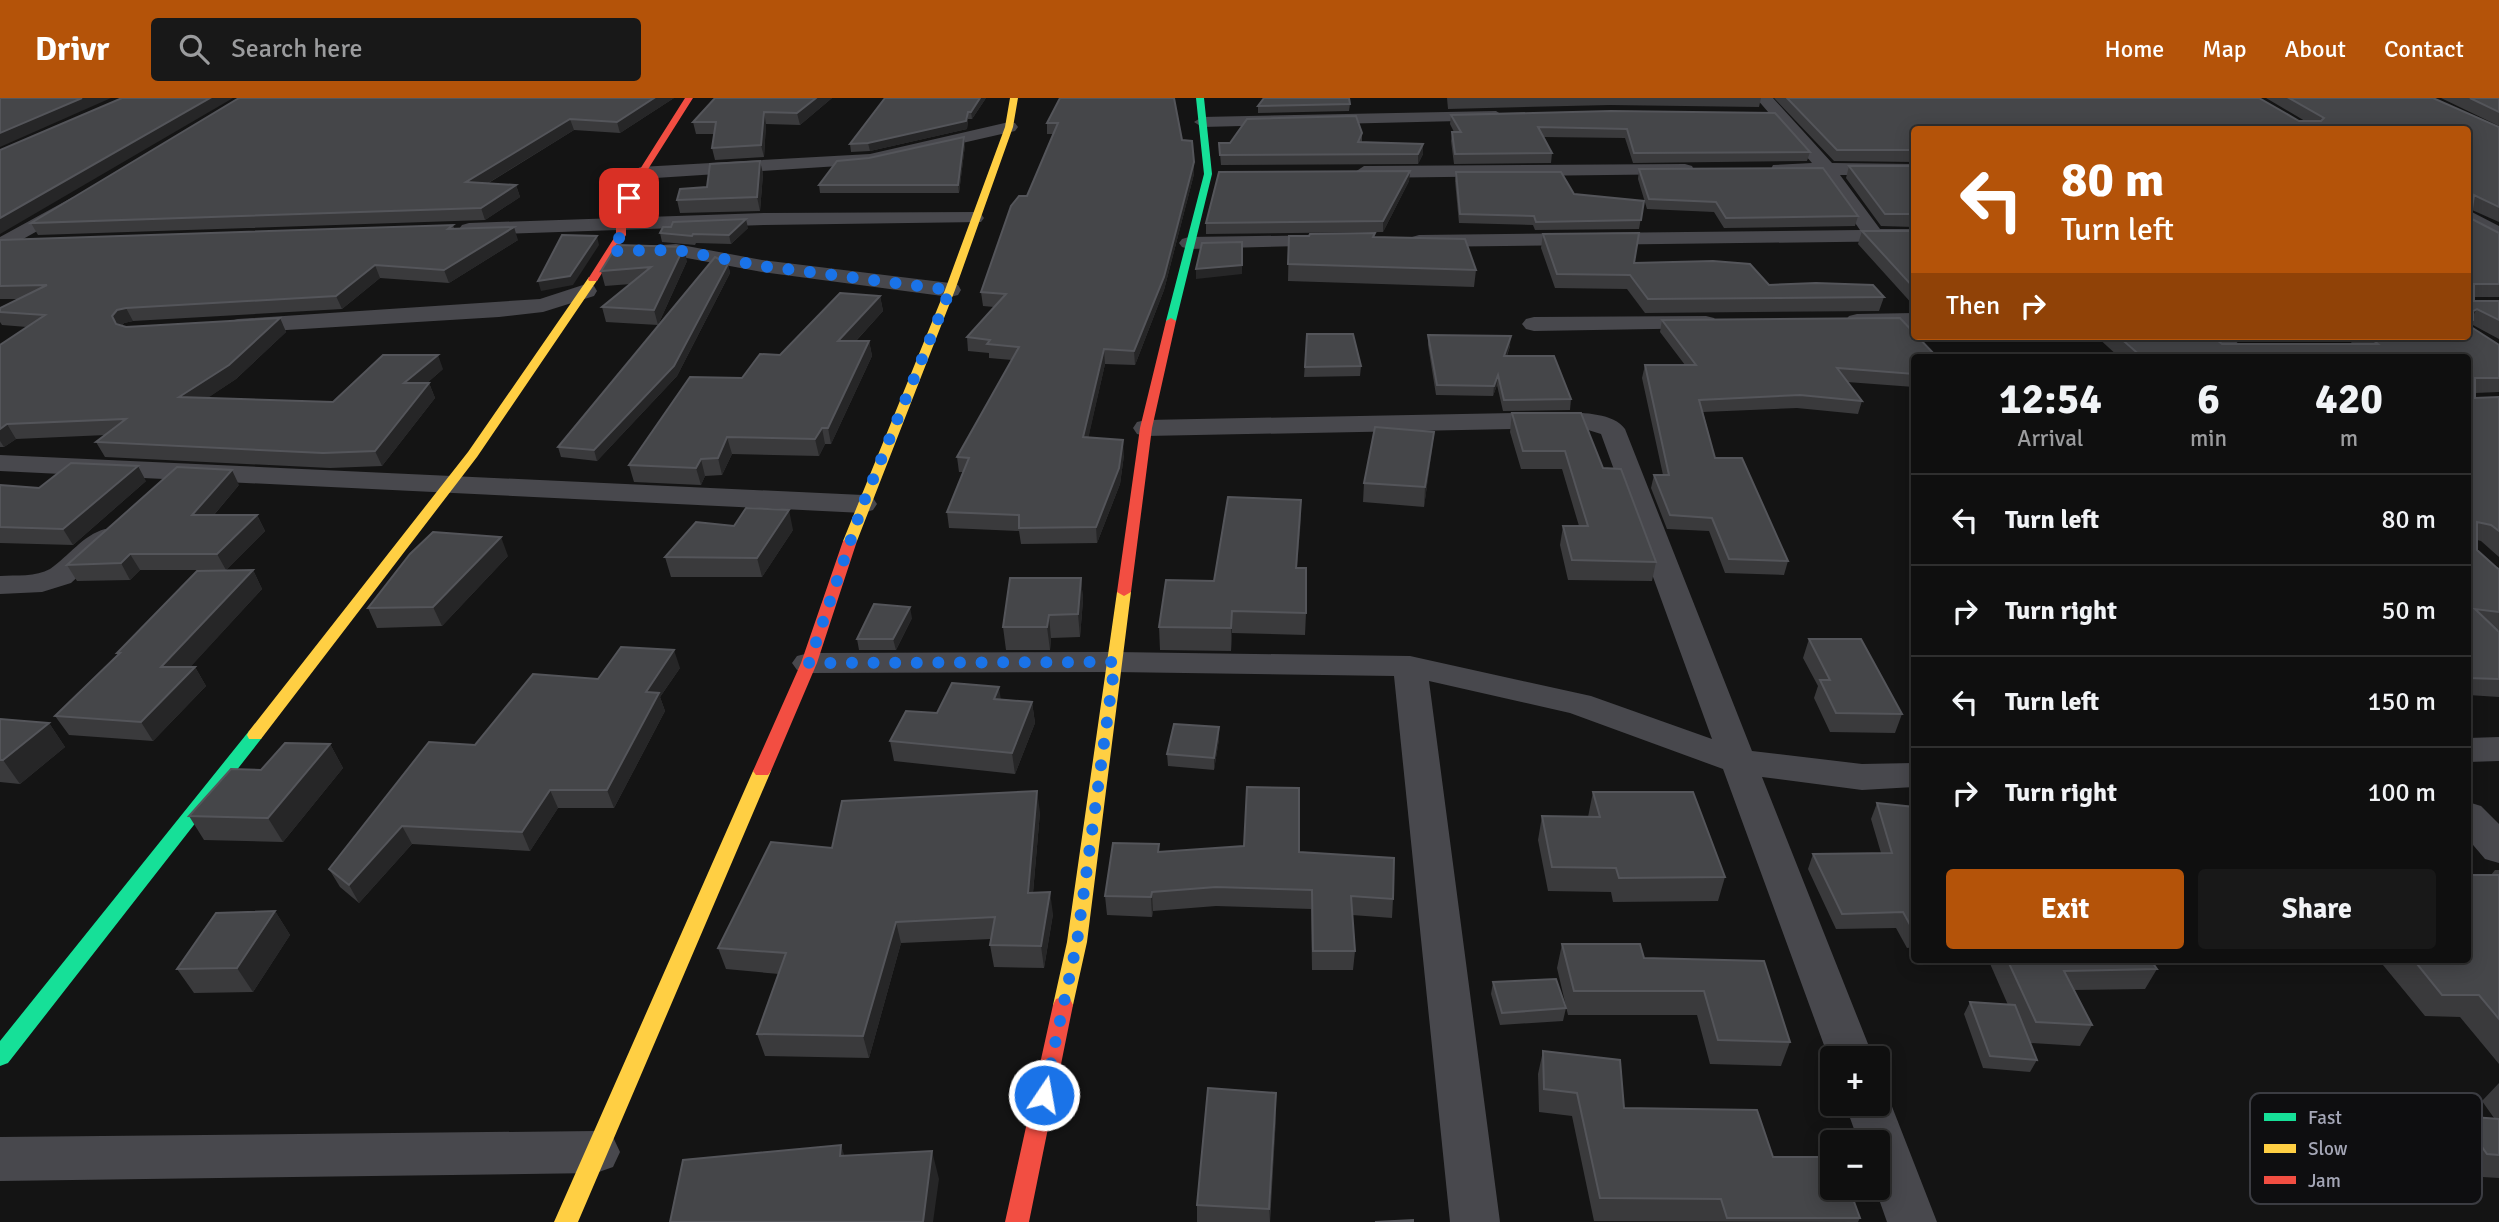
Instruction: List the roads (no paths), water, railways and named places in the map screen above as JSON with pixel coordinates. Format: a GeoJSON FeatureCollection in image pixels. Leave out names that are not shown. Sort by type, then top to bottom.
{"type":"FeatureCollection","features":[{"type":"Feature","properties":{"kind":"street"},"geometry":{"type":"LineString","coordinates":[[0,1057],[453,484],[550,348],[621,235],[618,224],[640,173],[689,98]]}},
{"type":"Feature","properties":{"kind":"street"},"geometry":{"type":"LineString","coordinates":[[566,1222],[809,663],[863,504],[950,290],[1009,127],[1014,98]]}},
{"type":"Feature","properties":{"kind":"street"},"geometry":{"type":"LineString","coordinates":[[1017,1222],[1077,942],[1146,428],[1189,243],[1215,174],[1202,122],[1200,98]]}},
{"type":"Feature","properties":{"kind":"street"},"geometry":{"type":"LineString","coordinates":[[1764,98],[1827,169],[1872,234]]}},
{"type":"Feature","properties":{"kind":"street"},"geometry":{"type":"LineString","coordinates":[[1753,114],[1779,114]]}},
{"type":"Feature","properties":{"kind":"street"},"geometry":{"type":"LineString","coordinates":[[1202,122],[1515,115]]}},
{"type":"Feature","properties":{"kind":"street"},"geometry":{"type":"LineString","coordinates":[[640,173],[870,159],[1009,127]]}},
{"type":"Feature","properties":{"kind":"street"},"geometry":{"type":"LineString","coordinates":[[1758,169],[1911,169]]}},
{"type":"Feature","properties":{"kind":"street"},"geometry":{"type":"LineString","coordinates":[[1345,173],[1703,170]]}},
{"type":"Feature","properties":{"kind":"street"},"geometry":{"type":"LineString","coordinates":[[1,241],[22,233],[94,191]]}},
{"type":"Feature","properties":{"kind":"street"},"geometry":{"type":"LineString","coordinates":[[454,229],[765,219],[974,218]]}},
{"type":"Feature","properties":{"kind":"street"},"geometry":{"type":"LineString","coordinates":[[2471,218],[2499,236]]}},
{"type":"Feature","properties":{"kind":"street"},"geometry":{"type":"LineString","coordinates":[[1397,241],[1911,235]]}},
{"type":"Feature","properties":{"kind":"street"},"geometry":{"type":"LineString","coordinates":[[2471,237],[2499,236]]}},
{"type":"Feature","properties":{"kind":"street"},"geometry":{"type":"LineString","coordinates":[[1,241],[44,243]]}},
{"type":"Feature","properties":{"kind":"street"},"geometry":{"type":"LineString","coordinates":[[1189,243],[1355,241]]}},
{"type":"Feature","properties":{"kind":"street"},"geometry":{"type":"LineString","coordinates":[[611,251],[676,250],[762,266],[950,290]]}},
{"type":"Feature","properties":{"kind":"street"},"geometry":{"type":"LineString","coordinates":[[212,327],[499,310],[543,305],[586,291]]}},
{"type":"Feature","properties":{"kind":"street"},"geometry":{"type":"LineString","coordinates":[[1837,321],[1911,320]]}},
{"type":"Feature","properties":{"kind":"street"},"geometry":{"type":"LineString","coordinates":[[1534,324],[1733,323]]}},
{"type":"Feature","properties":{"kind":"street"},"geometry":{"type":"LineString","coordinates":[[2221,340],[2237,354]]}},
{"type":"Feature","properties":{"kind":"street"},"geometry":{"type":"LineString","coordinates":[[1146,428],[1565,420],[1588,421],[1612,429],[1741,762],[1846,1046]]}},
{"type":"Feature","properties":{"kind":"street"},"geometry":{"type":"LineString","coordinates":[[0,463],[863,504]]}},
{"type":"Feature","properties":{"kind":"street"},"geometry":{"type":"LineString","coordinates":[[0,585],[41,583],[60,576],[178,471]]}},
{"type":"Feature","properties":{"kind":"street"},"geometry":{"type":"LineString","coordinates":[[809,663],[1115,662],[1410,666],[1579,704],[1741,762],[1863,777],[1911,775]]}},
{"type":"Feature","properties":{"kind":"street"},"geometry":{"type":"LineString","coordinates":[[1410,666],[1475,1222]]}},
{"type":"Feature","properties":{"kind":"street"},"geometry":{"type":"LineString","coordinates":[[2471,750],[2499,749]]}},
{"type":"Feature","properties":{"kind":"street"},"geometry":{"type":"LineString","coordinates":[[2471,818],[2499,849]]}},
{"type":"Feature","properties":{"kind":"street"},"geometry":{"type":"LineString","coordinates":[[1872,1116],[1912,1222]]}},
{"type":"Feature","properties":{"kind":"street"},"geometry":{"type":"LineString","coordinates":[[0,1159],[596,1152]]}}]}
